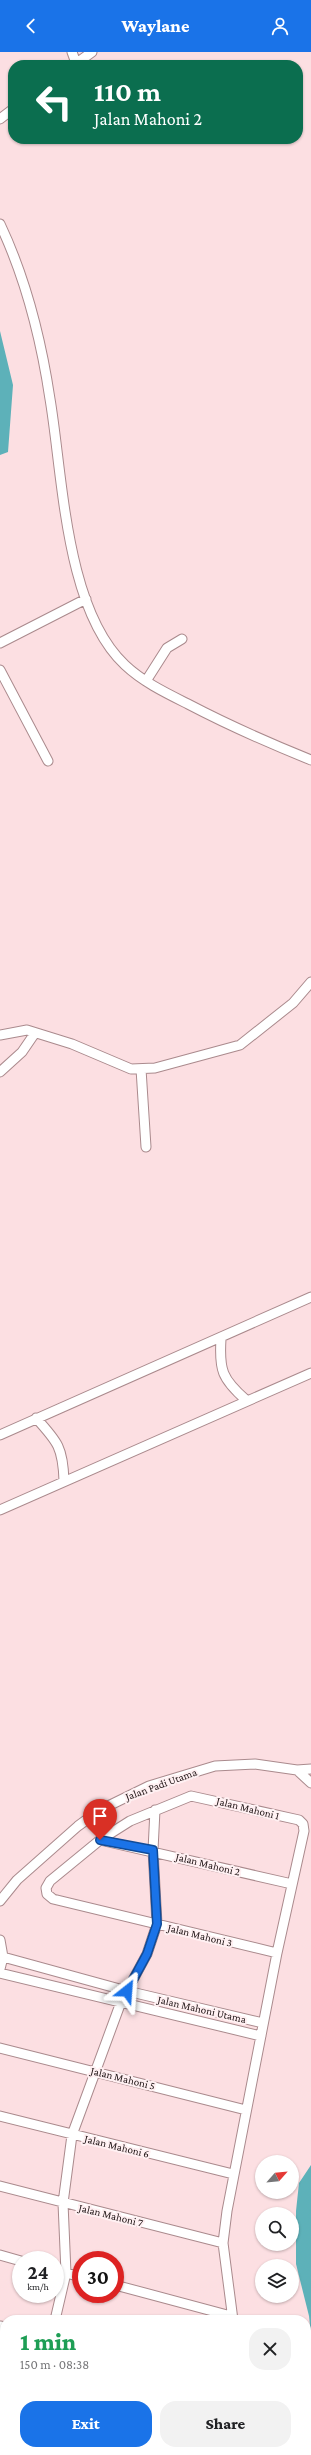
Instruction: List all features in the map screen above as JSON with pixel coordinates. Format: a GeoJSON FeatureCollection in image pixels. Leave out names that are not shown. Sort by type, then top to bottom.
{"type":"FeatureCollection","features":[{"type":"Feature","properties":{"kind":"street"},"geometry":{"type":"LineString","coordinates":[[81,60],[92,52]]}},
{"type":"Feature","properties":{"kind":"street"},"geometry":{"type":"LineString","coordinates":[[0,119],[8,113]]}},
{"type":"Feature","properties":{"kind":"street"},"geometry":{"type":"LineString","coordinates":[[0,224],[16,257],[29,298],[50,398],[69,533],[77,573],[97,628],[109,646],[125,665],[146,681],[245,734],[311,760]]}},
{"type":"Feature","properties":{"kind":"street"},"geometry":{"type":"LineString","coordinates":[[0,643],[86,599]]}},
{"type":"Feature","properties":{"kind":"street"},"geometry":{"type":"LineString","coordinates":[[146,681],[168,648],[182,639]]}},
{"type":"Feature","properties":{"kind":"street"},"geometry":{"type":"LineString","coordinates":[[0,670],[48,761]]}},
{"type":"Feature","properties":{"kind":"street"},"geometry":{"type":"LineString","coordinates":[[0,1035],[19,1031],[35,1033],[72,1044],[118,1065],[131,1069],[155,1068],[240,1045],[294,1003],[311,982]]}},
{"type":"Feature","properties":{"kind":"street"},"geometry":{"type":"LineString","coordinates":[[0,1072],[22,1052],[35,1033]]}},
{"type":"Feature","properties":{"kind":"street"},"geometry":{"type":"LineString","coordinates":[[142,1069],[146,1147]]}},
{"type":"Feature","properties":{"kind":"street"},"geometry":{"type":"LineString","coordinates":[[0,1435],[36,1418],[221,1339],[311,1297]]}},
{"type":"Feature","properties":{"kind":"street"},"geometry":{"type":"LineString","coordinates":[[221,1339],[220,1361],[222,1373],[229,1385],[246,1400]]}},
{"type":"Feature","properties":{"kind":"street"},"geometry":{"type":"LineString","coordinates":[[0,1510],[246,1400],[311,1373]]}},
{"type":"Feature","properties":{"kind":"street"},"geometry":{"type":"LineString","coordinates":[[36,1418],[55,1439],[64,1459],[64,1481]]}},
{"type":"Feature","properties":{"kind":"street","name":"Jalan Padi Utama"},"geometry":{"type":"LineString","coordinates":[[0,1901],[17,1880],[78,1826],[123,1797],[149,1786],[215,1766],[255,1764],[297,1770],[311,1769]]}},
{"type":"Feature","properties":{"kind":"street"},"geometry":{"type":"LineString","coordinates":[[297,1770],[311,1783]]}},
{"type":"Feature","properties":{"kind":"street","name":"Jalan Mahoni 1"},"geometry":{"type":"LineString","coordinates":[[155,1810],[191,1796],[299,1820],[303,1824],[304,1831],[292,1884]]}},
{"type":"Feature","properties":{"kind":"street"},"geometry":{"type":"LineString","coordinates":[[56,2315],[66,2273],[63,2203],[72,2135],[120,2002],[147,1954],[157,1924],[153,1850],[155,1810],[130,1821],[100,1840]]}},
{"type":"Feature","properties":{"kind":"street","name":"Jalan Mahoni 2"},"geometry":{"type":"LineString","coordinates":[[100,1840],[153,1850],[292,1884]]}},
{"type":"Feature","properties":{"kind":"street","name":"Jalan Mahoni 3"},"geometry":{"type":"LineString","coordinates":[[100,1840],[50,1881],[46,1888],[47,1894],[53,1898],[277,1953]]}},
{"type":"Feature","properties":{"kind":"street"},"geometry":{"type":"LineString","coordinates":[[232,2315],[223,2243],[233,2174],[292,1884]]}},
{"type":"Feature","properties":{"kind":"street"},"geometry":{"type":"LineString","coordinates":[[0,1940],[3,1957],[0,1969]]}},
{"type":"Feature","properties":{"kind":"street","name":"Jalan Mahoni Utama"},"geometry":{"type":"LineString","coordinates":[[3,1957],[127,1991],[263,2023]]}},
{"type":"Feature","properties":{"kind":"street","name":"Jalan Mahoni Utama"},"geometry":{"type":"LineString","coordinates":[[0,1973],[261,2036]]}},
{"type":"Feature","properties":{"kind":"street","name":"Jalan Mahoni 5"},"geometry":{"type":"LineString","coordinates":[[0,2048],[246,2110]]}},
{"type":"Feature","properties":{"kind":"street","name":"Jalan Mahoni 6"},"geometry":{"type":"LineString","coordinates":[[0,2116],[233,2174]]}},
{"type":"Feature","properties":{"kind":"street","name":"Jalan Mahoni 7"},"geometry":{"type":"LineString","coordinates":[[0,2186],[223,2243]]}},
{"type":"Feature","properties":{"kind":"street"},"geometry":{"type":"LineString","coordinates":[[0,2255],[12,2258]]}},
{"type":"Feature","properties":{"kind":"street"},"geometry":{"type":"LineString","coordinates":[[66,2273],[72,2274]]}},
{"type":"Feature","properties":{"kind":"street"},"geometry":{"type":"LineString","coordinates":[[124,2288],[221,2315]]}},
{"type":"Feature","properties":{"kind":"water"},"geometry":{"type":"Polygon","coordinates":[[[0,331],[13,385],[8,452],[0,455],[0,331]]]}},
{"type":"Feature","properties":{"kind":"water"},"geometry":{"type":"Polygon","coordinates":[[[311,2165],[311,2315],[309,2315],[299,2276],[299,2259],[296,2259],[296,2251],[299,2251],[299,2207],[296,2207],[297,2199],[299,2199],[299,2183],[311,2165]]]}},
{"type":"Feature","properties":{"kind":"route"},"geometry":{"type":"LineString","coordinates":[[100,1840],[153,1850],[157,1924],[147,1954],[127,1991]]}}]}
